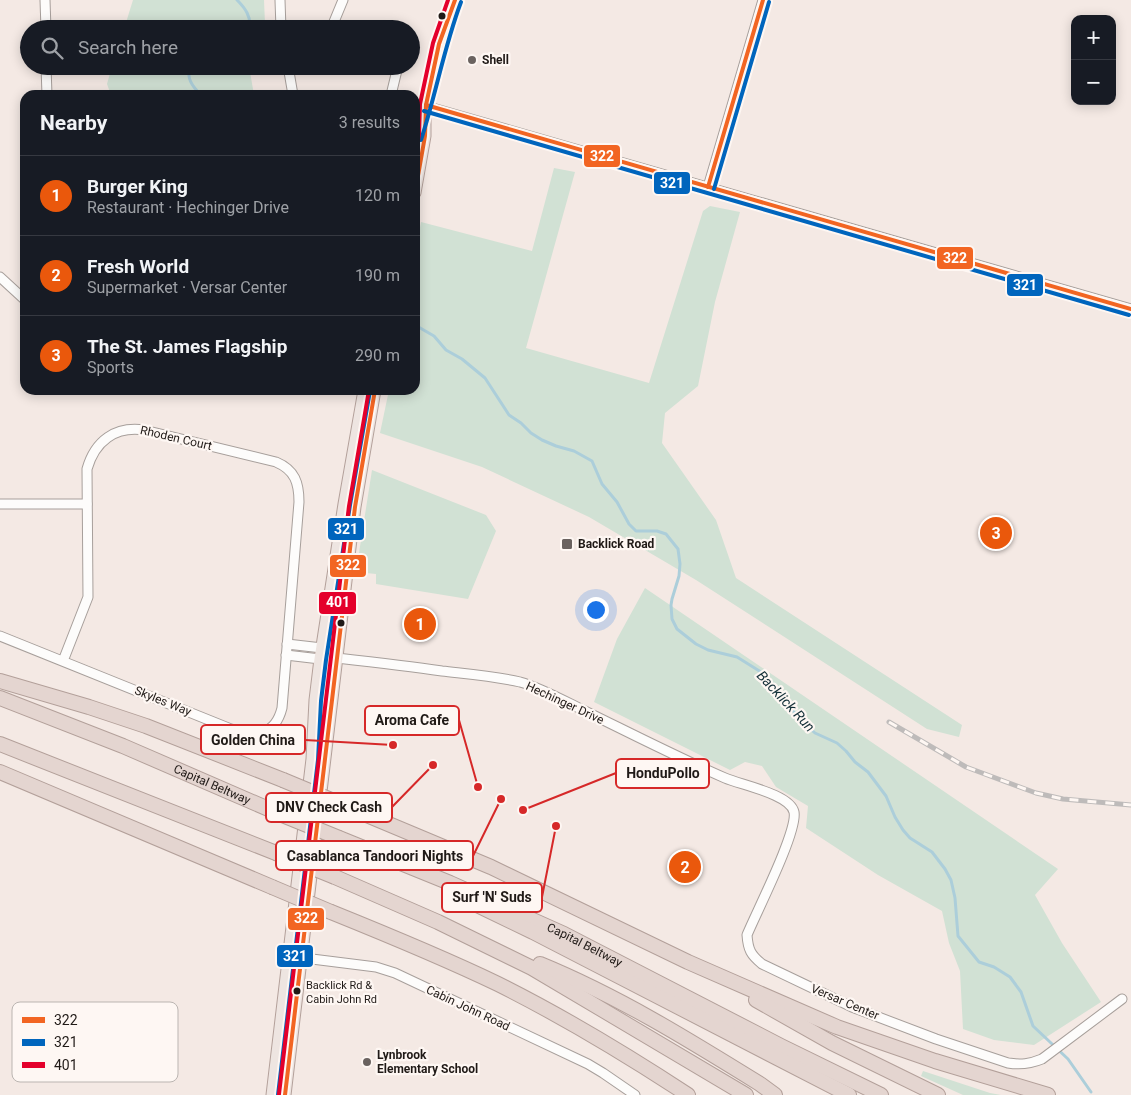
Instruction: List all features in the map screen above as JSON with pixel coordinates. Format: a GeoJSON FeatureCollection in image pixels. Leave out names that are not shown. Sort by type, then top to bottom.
{"type":"FeatureCollection","features":[{"type":"Feature","properties":{"kind":"highway"},"geometry":{"type":"LineString","coordinates":[[0,681],[146,726],[283,780],[490,867],[688,962],[837,1027],[935,1061],[1048,1095]]}},
{"type":"Feature","properties":{"kind":"highway","name":"Capital Beltway"},"geometry":{"type":"LineString","coordinates":[[0,698],[122,746],[280,814],[450,883],[564,934],[781,1046],[882,1095]]}},
{"type":"Feature","properties":{"kind":"highway"},"geometry":{"type":"LineString","coordinates":[[0,744],[335,877],[565,974],[653,1019],[775,1095]]}},
{"type":"Feature","properties":{"kind":"highway"},"geometry":{"type":"LineString","coordinates":[[0,772],[410,944],[500,985],[572,1023],[686,1094]]}},
{"type":"Feature","properties":{"kind":"highway"},"geometry":{"type":"LineString","coordinates":[[339,838],[533,932],[849,1095]]}},
{"type":"Feature","properties":{"kind":"highway"},"geometry":{"type":"LineString","coordinates":[[438,922],[532,968],[746,1095]]}},
{"type":"Feature","properties":{"kind":"highway"},"geometry":{"type":"LineString","coordinates":[[688,962],[832,1043],[938,1095]]}},
{"type":"Feature","properties":{"kind":"highway"},"geometry":{"type":"LineString","coordinates":[[815,1078],[843,1095]]}},
{"type":"Feature","properties":{"kind":"highway"},"geometry":{"type":"LineString","coordinates":[[760,1084],[783,1095]]}},
{"type":"Feature","properties":{"kind":"main road"},"geometry":{"type":"LineString","coordinates":[[420,164],[425,136],[420,104],[454,0]]}},
{"type":"Feature","properties":{"kind":"main road"},"geometry":{"type":"LineString","coordinates":[[272,1095],[311,769],[321,654],[350,505],[366,397]]}},
{"type":"Feature","properties":{"kind":"main road"},"geometry":{"type":"LineString","coordinates":[[285,1095],[337,658],[350,505]]}},
{"type":"Feature","properties":{"kind":"street"},"geometry":{"type":"LineString","coordinates":[[45,0],[46,20]]}},
{"type":"Feature","properties":{"kind":"street"},"geometry":{"type":"LineString","coordinates":[[280,0],[281,20]]}},
{"type":"Feature","properties":{"kind":"street"},"geometry":{"type":"LineString","coordinates":[[334,20],[342,0]]}},
{"type":"Feature","properties":{"kind":"street"},"geometry":{"type":"LineString","coordinates":[[708,187],[763,0]]}},
{"type":"Feature","properties":{"kind":"street"},"geometry":{"type":"LineString","coordinates":[[46,75],[47,90]]}},
{"type":"Feature","properties":{"kind":"street"},"geometry":{"type":"LineString","coordinates":[[290,75],[292,90]]}},
{"type":"Feature","properties":{"kind":"street"},"geometry":{"type":"LineString","coordinates":[[392,90],[396,75]]}},
{"type":"Feature","properties":{"kind":"street"},"geometry":{"type":"LineString","coordinates":[[420,104],[1131,309]]}},
{"type":"Feature","properties":{"kind":"street"},"geometry":{"type":"LineString","coordinates":[[0,277],[20,295]]}},
{"type":"Feature","properties":{"kind":"street","name":"Rhoden Court"},"geometry":{"type":"LineString","coordinates":[[63,661],[88,597],[87,468],[93,453],[107,438],[118,431],[127,429],[144,430],[276,462],[288,468],[296,478],[299,502],[286,656]]}},
{"type":"Feature","properties":{"kind":"street"},"geometry":{"type":"LineString","coordinates":[[0,504],[87,504]]}},
{"type":"Feature","properties":{"kind":"street","name":"Skyles Way"},"geometry":{"type":"LineString","coordinates":[[0,636],[231,729],[256,733],[270,730],[279,718],[286,656]]}},
{"type":"Feature","properties":{"kind":"street"},"geometry":{"type":"LineString","coordinates":[[287,644],[337,658]]}},
{"type":"Feature","properties":{"kind":"street"},"geometry":{"type":"LineString","coordinates":[[286,656],[321,654]]}},
{"type":"Feature","properties":{"kind":"street","name":"Hechinger Drive"},"geometry":{"type":"LineString","coordinates":[[337,658],[522,683],[559,699],[683,760],[752,787]]}},
{"type":"Feature","properties":{"kind":"street","name":"Versar Center"},"geometry":{"type":"LineString","coordinates":[[752,787],[784,800],[792,807],[794,814],[792,827],[779,862],[747,935],[748,946],[752,956],[762,964],[852,1007],[963,1048],[1019,1065],[1032,1063],[1050,1054],[1122,999]]}},
{"type":"Feature","properties":{"kind":"street","name":"Cabin John Road"},"geometry":{"type":"LineString","coordinates":[[290,956],[376,967],[395,973],[588,1064],[633,1095]]}},
{"type":"Feature","properties":{"kind":"green space"},"geometry":{"type":"Polygon","coordinates":[[[133,0],[264,0],[265,20],[127,20],[133,0]]]}},
{"type":"Feature","properties":{"kind":"green space"},"geometry":{"type":"Polygon","coordinates":[[[110,75],[251,75],[253,90],[109,90],[107,84],[110,75]]]}},
{"type":"Feature","properties":{"kind":"green space"},"geometry":{"type":"Polygon","coordinates":[[[554,168],[575,172],[526,348],[649,383],[703,211],[710,206],[740,212],[715,302],[698,386],[665,413],[662,443],[716,520],[736,578],[962,725],[959,737],[927,729],[696,580],[589,517],[482,467],[380,433],[388,395],[420,395],[421,222],[532,251],[554,168]]]}},
{"type":"Feature","properties":{"kind":"green space"},"geometry":{"type":"Polygon","coordinates":[[[372,470],[486,515],[496,531],[468,599],[376,584],[376,574],[356,572],[372,470]]]}},
{"type":"Feature","properties":{"kind":"green space"},"geometry":{"type":"Polygon","coordinates":[[[645,588],[1058,869],[1035,895],[1062,943],[1101,1002],[1034,1045],[994,1040],[963,1029],[960,971],[949,943],[942,911],[878,875],[806,828],[808,806],[776,787],[762,766],[745,762],[730,770],[594,702],[617,639],[645,588]]]}},
{"type":"Feature","properties":{"kind":"green space"},"geometry":{"type":"Polygon","coordinates":[[[923,1071],[1001,1095],[963,1095],[921,1076],[923,1071]]]}},
{"type":"Feature","properties":{"kind":"waterway","name":"Backlick Run"},"geometry":{"type":"LineString","coordinates":[[237,0],[243,6],[250,20]]}},
{"type":"Feature","properties":{"kind":"waterway","name":"Backlick Run"},"geometry":{"type":"LineString","coordinates":[[189,75],[191,82],[197,90]]}},
{"type":"Feature","properties":{"kind":"waterway","name":"Backlick Run"},"geometry":{"type":"LineString","coordinates":[[420,328],[434,336],[446,350],[462,359],[485,378],[509,415],[531,433],[542,440],[574,451],[592,461],[602,484],[617,502],[629,524],[636,531],[657,531],[666,534],[678,549],[680,564],[679,576],[671,605],[672,619],[677,629],[696,644],[708,650],[737,657],[761,672],[773,684],[780,697],[806,725],[815,733],[837,743],[855,762],[868,772],[886,796],[903,830],[910,838],[932,852],[945,869],[951,880],[955,898],[958,936],[979,962],[994,967],[1010,977],[1021,992],[1033,1026],[1068,1059],[1091,1092]]}},
{"type":"Feature","properties":{"kind":"railway"},"geometry":{"type":"LineString","coordinates":[[889,722],[966,767],[1036,793],[1063,799],[1131,805]]}},
{"type":"Feature","properties":{"kind":"transit line","name":"401"},"geometry":{"type":"LineString","coordinates":[[420,104],[433,43],[448,0]]}},
{"type":"Feature","properties":{"kind":"transit line","name":"322"},"geometry":{"type":"LineString","coordinates":[[420,164],[425,136],[426,105],[439,44],[455,0]]}},
{"type":"Feature","properties":{"kind":"transit line","name":"322"},"geometry":{"type":"LineString","coordinates":[[708,187],[763,0]]}},
{"type":"Feature","properties":{"kind":"transit line","name":"321"},"geometry":{"type":"LineString","coordinates":[[421,140],[461,2]]}},
{"type":"Feature","properties":{"kind":"transit line","name":"321"},"geometry":{"type":"LineString","coordinates":[[714,189],[769,2]]}},
{"type":"Feature","properties":{"kind":"transit line","name":"322"},"geometry":{"type":"LineString","coordinates":[[426,105],[1131,309]]}},
{"type":"Feature","properties":{"kind":"transit line","name":"321"},"geometry":{"type":"LineString","coordinates":[[424,111],[1129,315]]}},
{"type":"Feature","properties":{"kind":"transit line","name":"401"},"geometry":{"type":"LineString","coordinates":[[279,1094],[349,506],[368,395]]}},
{"type":"Feature","properties":{"kind":"transit line","name":"321"},"geometry":{"type":"LineString","coordinates":[[278,1095],[318,760],[321,701],[326,660],[369,395]]}},
{"type":"Feature","properties":{"kind":"transit line","name":"322"},"geometry":{"type":"LineString","coordinates":[[285,1095],[355,507],[374,395]]}},
{"type":"Feature","properties":{"kind":"place","name":"Shell"},"geometry":{"type":"Point","coordinates":[472,60]}},
{"type":"Feature","properties":{"kind":"place","name":"The St. James Flagship"},"geometry":{"type":"Point","coordinates":[996,533]}},
{"type":"Feature","properties":{"kind":"place","name":"Backlick Road"},"geometry":{"type":"Point","coordinates":[567,544]}},
{"type":"Feature","properties":{"kind":"place","name":"Burger King"},"geometry":{"type":"Point","coordinates":[420,624]}},
{"type":"Feature","properties":{"kind":"place","name":"Golden China"},"geometry":{"type":"Point","coordinates":[393,745]}},
{"type":"Feature","properties":{"kind":"place","name":"DNV Check Cash"},"geometry":{"type":"Point","coordinates":[433,765]}},
{"type":"Feature","properties":{"kind":"place","name":"Aroma Cafe"},"geometry":{"type":"Point","coordinates":[478,787]}},
{"type":"Feature","properties":{"kind":"place","name":"Casablanca Tandoori Nights"},"geometry":{"type":"Point","coordinates":[501,799]}},
{"type":"Feature","properties":{"kind":"place","name":"HonduPollo"},"geometry":{"type":"Point","coordinates":[523,810]}},
{"type":"Feature","properties":{"kind":"place","name":"Surf 'N' Suds"},"geometry":{"type":"Point","coordinates":[556,826]}},
{"type":"Feature","properties":{"kind":"place","name":"Fresh World"},"geometry":{"type":"Point","coordinates":[685,867]}},
{"type":"Feature","properties":{"kind":"place","name":"Backlick Rd & Cabin John Rd"},"geometry":{"type":"Point","coordinates":[297,991]}},
{"type":"Feature","properties":{"kind":"place","name":"Lynbrook Elementary School"},"geometry":{"type":"Point","coordinates":[367,1062]}}]}
